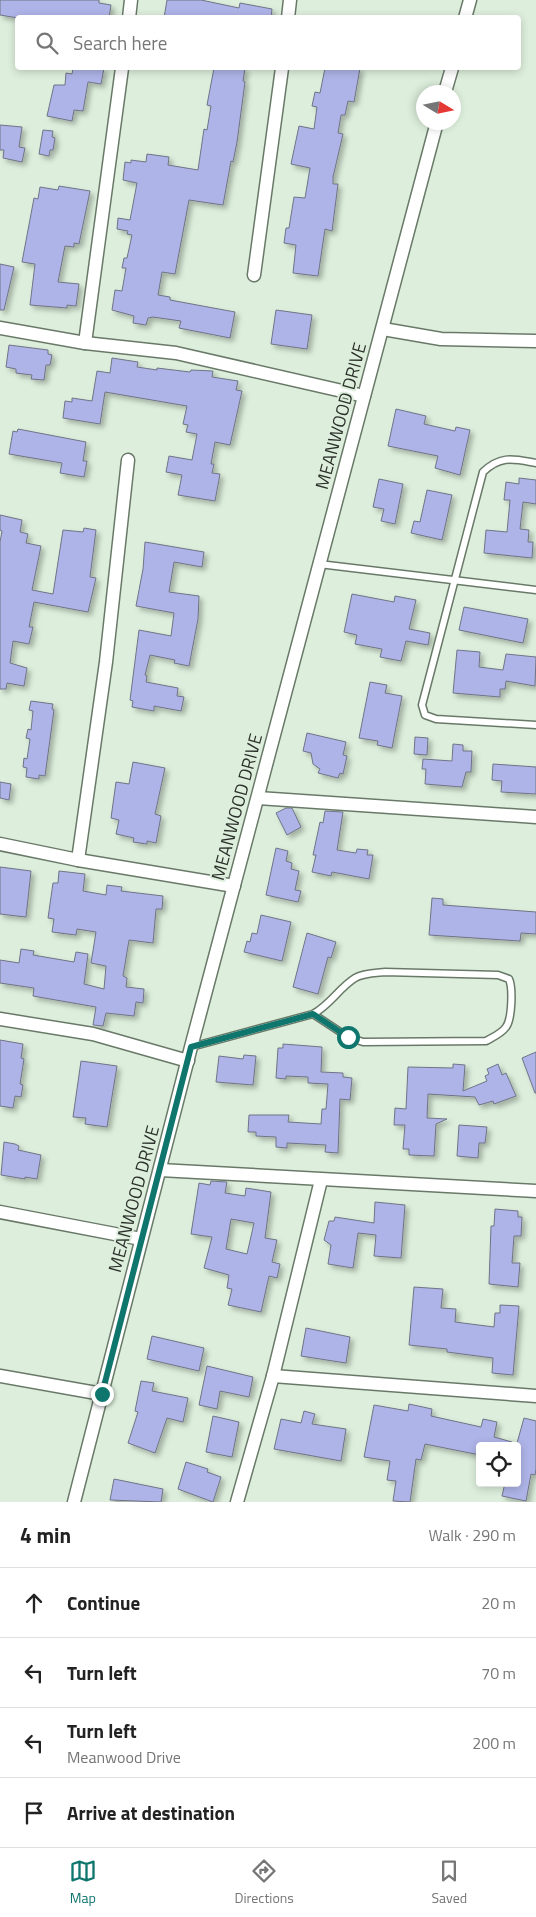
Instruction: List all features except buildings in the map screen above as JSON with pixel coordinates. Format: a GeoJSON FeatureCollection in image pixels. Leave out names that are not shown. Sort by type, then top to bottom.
{"type":"FeatureCollection","features":[{"type":"Feature","properties":{"kind":"street"},"geometry":{"type":"LineString","coordinates":[[130,15],[132,0]]}},
{"type":"Feature","properties":{"kind":"street"},"geometry":{"type":"LineString","coordinates":[[288,15],[290,0]]}},
{"type":"Feature","properties":{"kind":"street"},"geometry":{"type":"LineString","coordinates":[[466,15],[470,0]]}},
{"type":"Feature","properties":{"kind":"street"},"geometry":{"type":"LineString","coordinates":[[85,343],[122,70]]}},
{"type":"Feature","properties":{"kind":"street"},"geometry":{"type":"LineString","coordinates":[[254,275],[282,70]]}},
{"type":"Feature","properties":{"kind":"street"},"geometry":{"type":"LineString","coordinates":[[447,85],[451,70]]}},
{"type":"Feature","properties":{"kind":"street","name":"MEANWOOD DRIVE"},"geometry":{"type":"LineString","coordinates":[[74,1502],[191,1047],[435,130]]}},
{"type":"Feature","properties":{"kind":"street"},"geometry":{"type":"LineString","coordinates":[[0,328],[85,343],[176,352],[364,396]]}},
{"type":"Feature","properties":{"kind":"street"},"geometry":{"type":"LineString","coordinates":[[383,329],[441,339],[536,341]]}},
{"type":"Feature","properties":{"kind":"street"},"geometry":{"type":"LineString","coordinates":[[78,860],[106,662],[128,460]]}},
{"type":"Feature","properties":{"kind":"street"},"geometry":{"type":"LineString","coordinates":[[258,798],[536,818]]}},
{"type":"Feature","properties":{"kind":"street"},"geometry":{"type":"LineString","coordinates":[[0,844],[78,860],[234,886]]}},
{"type":"Feature","properties":{"kind":"street"},"geometry":{"type":"LineString","coordinates":[[0,1018],[92,1034],[188,1061]]}},
{"type":"Feature","properties":{"kind":"street"},"geometry":{"type":"LineString","coordinates":[[160,1170],[536,1191]]}},
{"type":"Feature","properties":{"kind":"street"},"geometry":{"type":"LineString","coordinates":[[237,1502],[273,1376],[321,1180]]}},
{"type":"Feature","properties":{"kind":"street"},"geometry":{"type":"LineString","coordinates":[[0,1212],[142,1238]]}},
{"type":"Feature","properties":{"kind":"street"},"geometry":{"type":"LineString","coordinates":[[0,1376],[102,1394]]}},
{"type":"Feature","properties":{"kind":"street"},"geometry":{"type":"LineString","coordinates":[[273,1376],[536,1396]]}},
{"type":"Feature","properties":{"kind":"lane"},"geometry":{"type":"LineString","coordinates":[[536,463],[512,459],[499,460],[483,472],[453,580],[422,704],[425,715],[436,719],[536,725]]}},
{"type":"Feature","properties":{"kind":"lane"},"geometry":{"type":"LineString","coordinates":[[320,564],[536,590]]}},
{"type":"Feature","properties":{"kind":"lane"},"geometry":{"type":"LineString","coordinates":[[191,1047],[313,1014],[324,1008],[355,978],[367,974],[385,972],[498,975],[509,979],[512,987],[508,1026],[499,1034],[486,1041],[363,1042],[348,1037],[313,1014]]}},
{"type":"Feature","properties":{"kind":"route"},"geometry":{"type":"LineString","coordinates":[[102,1394],[191,1047],[313,1014],[348,1037]]}}]}
